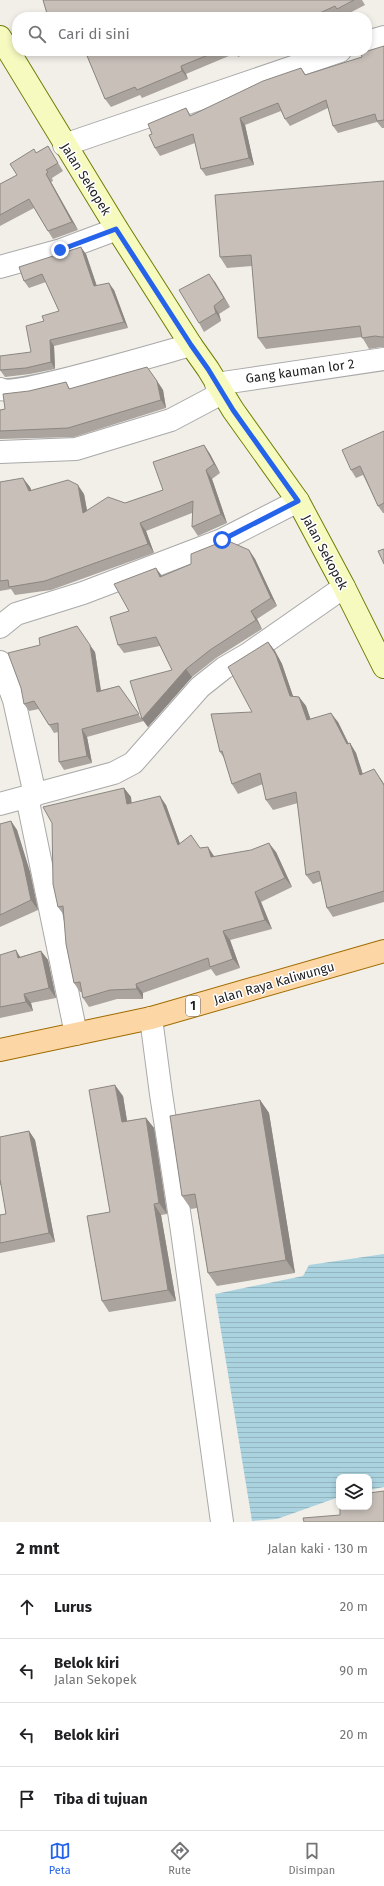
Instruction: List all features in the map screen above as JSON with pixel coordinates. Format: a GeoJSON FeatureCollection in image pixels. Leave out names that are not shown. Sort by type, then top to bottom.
{"type":"FeatureCollection","features":[{"type":"Feature","properties":{"kind":"main road","name":"Jalan Raya Kaliwungu"},"geometry":{"type":"LineString","coordinates":[[0,1050],[151,1018],[384,951]]}},
{"type":"Feature","properties":{"kind":"street","name":"Jalan Sekopek"},"geometry":{"type":"LineString","coordinates":[[0,37],[116,229],[222,393],[298,501],[344,587],[382,653]]}},
{"type":"Feature","properties":{"kind":"street"},"geometry":{"type":"LineString","coordinates":[[372,41],[384,37]]}},
{"type":"Feature","properties":{"kind":"street"},"geometry":{"type":"LineString","coordinates":[[64,144],[325,56]]}},
{"type":"Feature","properties":{"kind":"street"},"geometry":{"type":"LineString","coordinates":[[0,267],[60,250],[116,229]]}},
{"type":"Feature","properties":{"kind":"street"},"geometry":{"type":"LineString","coordinates":[[0,389],[13,391],[59,381],[191,345]]}},
{"type":"Feature","properties":{"kind":"street","name":"Gang kauman lor 2"},"geometry":{"type":"LineString","coordinates":[[0,452],[76,449],[170,420],[222,393],[384,359]]}},
{"type":"Feature","properties":{"kind":"street"},"geometry":{"type":"LineString","coordinates":[[0,627],[16,614],[83,593],[208,546],[298,501]]}},
{"type":"Feature","properties":{"kind":"street"},"geometry":{"type":"LineString","coordinates":[[0,804],[114,773],[133,763],[200,687],[224,668],[248,654],[344,587]]}},
{"type":"Feature","properties":{"kind":"street"},"geometry":{"type":"LineString","coordinates":[[0,662],[14,700],[76,1034]]}},
{"type":"Feature","properties":{"kind":"street"},"geometry":{"type":"LineString","coordinates":[[151,1018],[222,1522]]}},
{"type":"Feature","properties":{"kind":"water"},"geometry":{"type":"Polygon","coordinates":[[[384,1254],[384,1487],[372,1489],[372,1474],[336,1474],[336,1498],[277,1519],[252,1521],[215,1294],[303,1276],[309,1265],[384,1254]]]}},
{"type":"Feature","properties":{"kind":"building"},"geometry":{"type":"Polygon","coordinates":[[[43,0],[354,0],[337,9],[335,6],[322,12],[47,12],[43,0]]]}},
{"type":"Feature","properties":{"kind":"building"},"geometry":{"type":"Polygon","coordinates":[[[384,46],[384,120],[377,121],[375,114],[333,126],[326,100],[285,119],[278,103],[240,118],[249,158],[201,169],[193,134],[155,148],[149,135],[152,134],[148,124],[186,108],[190,116],[263,81],[301,68],[305,75],[362,56],[372,56],[372,50],[384,46]]]}},
{"type":"Feature","properties":{"kind":"building"},"geometry":{"type":"Polygon","coordinates":[[[87,56],[206,56],[181,66],[182,71],[137,90],[135,87],[105,99],[87,56]]]}},
{"type":"Feature","properties":{"kind":"building"},"geometry":{"type":"Polygon","coordinates":[[[48,146],[58,163],[46,170],[48,172],[46,174],[72,222],[48,231],[29,199],[0,215],[0,184],[17,175],[10,164],[34,149],[36,153],[48,146]]]}},
{"type":"Feature","properties":{"kind":"building"},"geometry":{"type":"Polygon","coordinates":[[[384,181],[384,337],[375,336],[362,338],[360,326],[258,338],[251,255],[220,257],[215,195],[384,181]]]}},
{"type":"Feature","properties":{"kind":"building"},"geometry":{"type":"Polygon","coordinates":[[[81,247],[94,286],[109,283],[124,322],[50,340],[51,362],[26,368],[0,370],[0,356],[31,352],[26,326],[44,321],[42,316],[59,311],[42,274],[24,281],[19,267],[81,247]]]}},
{"type":"Feature","properties":{"kind":"building"},"geometry":{"type":"Polygon","coordinates":[[[209,274],[224,298],[214,306],[216,313],[199,323],[179,290],[209,274]]]}},
{"type":"Feature","properties":{"kind":"building"},"geometry":{"type":"Polygon","coordinates":[[[147,367],[157,381],[161,400],[68,428],[0,431],[0,410],[5,409],[3,394],[29,391],[66,382],[69,389],[147,367]]]}},
{"type":"Feature","properties":{"kind":"building"},"geometry":{"type":"Polygon","coordinates":[[[384,431],[384,503],[378,506],[360,466],[351,470],[342,450],[384,431]]]}},
{"type":"Feature","properties":{"kind":"building"},"geometry":{"type":"Polygon","coordinates":[[[204,445],[214,464],[206,470],[221,514],[192,527],[193,501],[140,523],[148,544],[45,581],[9,587],[8,580],[0,581],[0,482],[23,478],[29,491],[68,480],[78,485],[83,513],[108,497],[125,503],[163,490],[153,462],[204,445]]]}},
{"type":"Feature","properties":{"kind":"building"},"geometry":{"type":"Polygon","coordinates":[[[226,540],[249,550],[271,598],[251,611],[256,620],[210,650],[186,669],[142,719],[130,681],[172,670],[156,637],[118,645],[110,617],[129,611],[114,584],[156,568],[160,577],[191,564],[191,554],[226,540]]]}},
{"type":"Feature","properties":{"kind":"building"},"geometry":{"type":"Polygon","coordinates":[[[384,549],[384,564],[378,551],[384,549]]]}},
{"type":"Feature","properties":{"kind":"building"},"geometry":{"type":"Polygon","coordinates":[[[77,626],[90,645],[97,692],[119,686],[139,714],[82,729],[87,756],[59,762],[58,723],[49,725],[34,701],[24,704],[21,688],[8,653],[40,645],[39,638],[77,626]]]}},
{"type":"Feature","properties":{"kind":"building"},"geometry":{"type":"Polygon","coordinates":[[[268,642],[276,655],[290,696],[299,697],[307,720],[331,713],[347,744],[350,743],[360,775],[374,769],[384,785],[384,891],[327,908],[319,871],[306,875],[296,792],[266,800],[260,773],[232,784],[222,751],[220,752],[211,714],[252,712],[228,667],[268,642]]]}},
{"type":"Feature","properties":{"kind":"building"},"geometry":{"type":"Polygon","coordinates":[[[124,788],[127,804],[160,796],[178,845],[191,835],[200,848],[208,847],[211,857],[251,850],[269,843],[285,878],[255,892],[265,920],[223,931],[233,959],[210,967],[208,958],[136,984],[137,989],[110,990],[83,998],[80,982],[74,983],[66,944],[63,906],[58,907],[53,884],[52,823],[43,807],[124,788]]]}},
{"type":"Feature","properties":{"kind":"building"},"geometry":{"type":"Polygon","coordinates":[[[11,821],[23,862],[31,900],[0,915],[0,824],[11,821]]]}},
{"type":"Feature","properties":{"kind":"building"},"geometry":{"type":"Polygon","coordinates":[[[16,950],[18,958],[41,951],[49,988],[24,994],[26,1002],[0,1007],[0,955],[16,950]]]}},
{"type":"Feature","properties":{"kind":"building"},"geometry":{"type":"Polygon","coordinates":[[[115,1085],[122,1122],[146,1118],[159,1203],[154,1204],[168,1290],[102,1301],[87,1216],[110,1212],[89,1090],[115,1085]]]}},
{"type":"Feature","properties":{"kind":"building"},"geometry":{"type":"Polygon","coordinates":[[[260,1100],[286,1260],[208,1273],[195,1194],[182,1196],[170,1116],[260,1100]]]}},
{"type":"Feature","properties":{"kind":"building"},"geometry":{"type":"Polygon","coordinates":[[[29,1131],[49,1233],[0,1243],[0,1215],[6,1214],[0,1179],[0,1137],[29,1131]]]}},
{"type":"Feature","properties":{"kind":"building"},"geometry":{"type":"Polygon","coordinates":[[[384,1491],[384,1522],[304,1522],[303,1518],[340,1515],[340,1510],[372,1510],[372,1493],[384,1491]]]}},
{"type":"Feature","properties":{"kind":"route"},"geometry":{"type":"LineString","coordinates":[[60,250],[116,229],[208,369],[233,410],[298,501],[222,540]]}}]}
